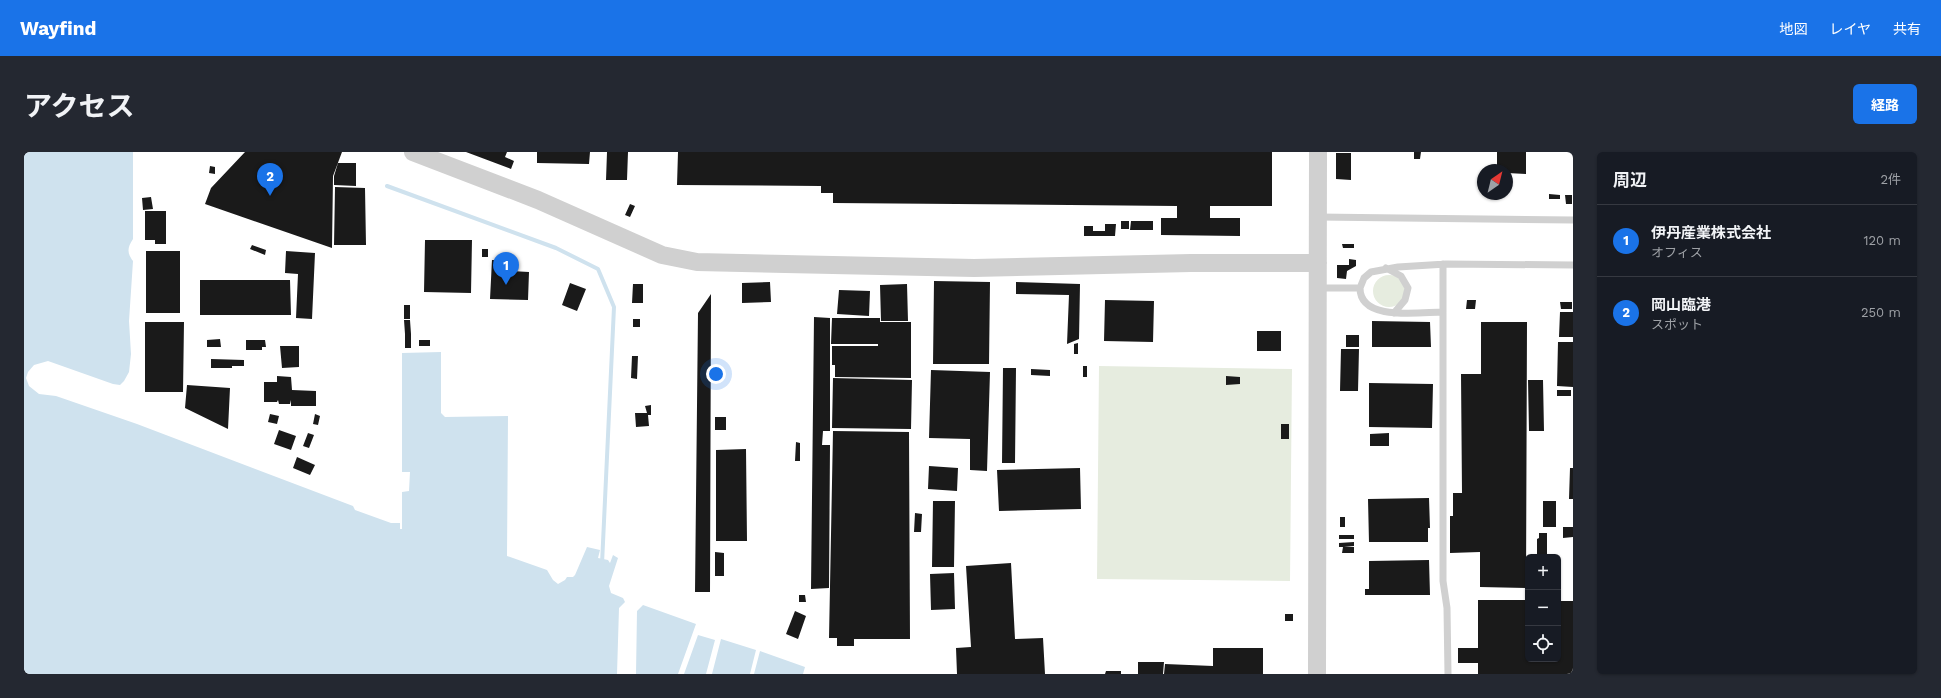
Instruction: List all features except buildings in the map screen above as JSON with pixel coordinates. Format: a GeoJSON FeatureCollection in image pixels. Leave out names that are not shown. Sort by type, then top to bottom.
{"type":"FeatureCollection","features":[{"type":"Feature","properties":{"kind":"street"},"geometry":{"type":"LineString","coordinates":[[413,152],[538,200],[662,255],[697,262],[974,268],[1191,263],[1318,263]]}},
{"type":"Feature","properties":{"kind":"street"},"geometry":{"type":"LineString","coordinates":[[1317,674],[1318,152]]}},
{"type":"Feature","properties":{"kind":"lane"},"geometry":{"type":"LineString","coordinates":[[1318,217],[1573,220]]}},
{"type":"Feature","properties":{"kind":"lane"},"geometry":{"type":"LineString","coordinates":[[1443,264],[1442,581],[1447,608],[1448,674]]}},
{"type":"Feature","properties":{"kind":"lane"},"geometry":{"type":"LineString","coordinates":[[1443,312],[1394,312],[1375,310],[1367,306],[1362,299],[1360,288],[1367,275],[1386,268],[1443,264],[1573,265]]}},
{"type":"Feature","properties":{"kind":"lane"},"geometry":{"type":"LineString","coordinates":[[1386,268],[1401,276],[1408,288],[1406,300],[1394,312]]}},
{"type":"Feature","properties":{"kind":"lane"},"geometry":{"type":"LineString","coordinates":[[1318,288],[1360,288]]}},
{"type":"Feature","properties":{"kind":"shaded area"},"geometry":{"type":"Polygon","coordinates":[[[1386,275],[1392,275],[1402,282],[1405,291],[1404,297],[1398,304],[1392,307],[1386,307],[1376,300],[1373,294],[1373,288],[1380,278],[1386,275]]]}},
{"type":"Feature","properties":{"kind":"shaded area"},"geometry":{"type":"Polygon","coordinates":[[[1099,366],[1292,369],[1290,581],[1097,579],[1099,366]]]}},
{"type":"Feature","properties":{"kind":"water"},"geometry":{"type":"Polygon","coordinates":[[[24,152],[133,152],[133,239],[128,250],[133,261],[129,321],[131,354],[129,372],[120,385],[113,384],[48,361],[34,365],[28,372],[26,378],[29,386],[39,394],[56,396],[137,424],[353,506],[355,510],[391,523],[400,523],[400,529],[402,529],[402,492],[409,491],[410,472],[402,472],[402,353],[441,352],[441,413],[445,417],[508,416],[507,556],[547,570],[553,580],[558,584],[567,577],[573,577],[575,575],[587,547],[600,550],[598,558],[608,560],[610,563],[613,555],[618,558],[609,586],[611,593],[623,598],[625,602],[619,608],[617,674],[24,674],[24,152]]]}},
{"type":"Feature","properties":{"kind":"water"},"geometry":{"type":"Polygon","coordinates":[[[643,605],[696,624],[678,674],[636,674],[637,611],[643,605]]]}},
{"type":"Feature","properties":{"kind":"water"},"geometry":{"type":"Polygon","coordinates":[[[698,635],[715,640],[706,674],[684,674],[698,635]]]}},
{"type":"Feature","properties":{"kind":"water"},"geometry":{"type":"Polygon","coordinates":[[[721,639],[756,650],[750,674],[712,674],[721,639]]]}},
{"type":"Feature","properties":{"kind":"water"},"geometry":{"type":"Polygon","coordinates":[[[760,651],[805,667],[803,674],[754,674],[760,651]]]}},
{"type":"Feature","properties":{"kind":"waterway"},"geometry":{"type":"LineString","coordinates":[[387,186],[556,248],[598,269],[614,307],[602,564]]}},
{"type":"Feature","properties":{"kind":"place","name":"岡山臨港"},"geometry":{"type":"Point","coordinates":[270,196]}},
{"type":"Feature","properties":{"kind":"place","name":"伊丹産業株式会社"},"geometry":{"type":"Point","coordinates":[506,285]}}]}
